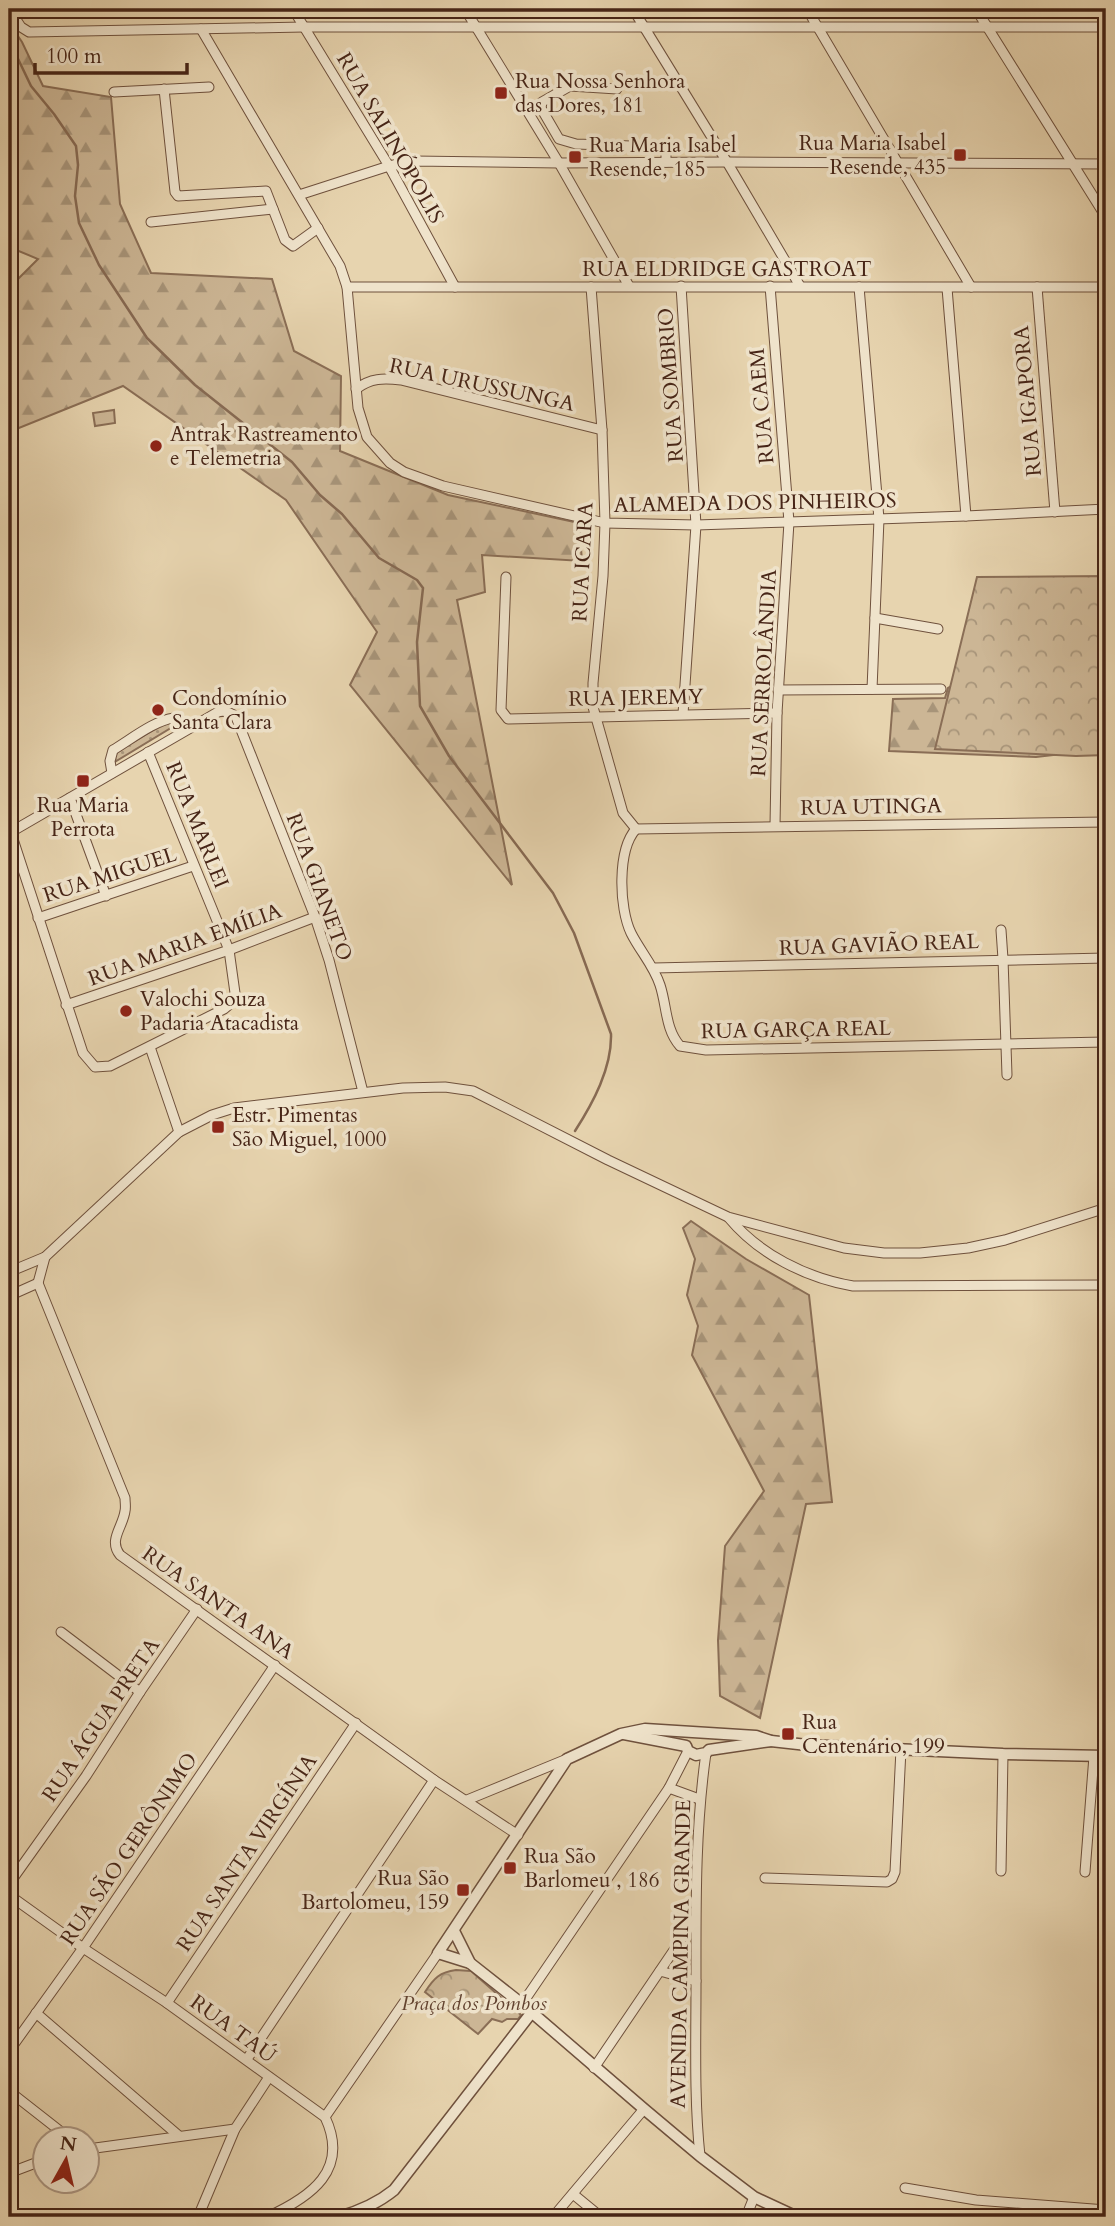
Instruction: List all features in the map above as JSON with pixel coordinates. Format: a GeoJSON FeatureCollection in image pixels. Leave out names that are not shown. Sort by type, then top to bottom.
{"type":"FeatureCollection","features":[{"type":"Feature","properties":{"kind":"street"},"geometry":{"type":"LineString","coordinates":[[9,9],[21,27],[29,32],[304,27],[1106,27]]}},
{"type":"Feature","properties":{"kind":"street","name":"RUA SALINÓPOLIS"},"geometry":{"type":"LineString","coordinates":[[293,9],[389,166],[455,287]]}},
{"type":"Feature","properties":{"kind":"street"},"geometry":{"type":"LineString","coordinates":[[465,9],[559,163],[629,286]]}},
{"type":"Feature","properties":{"kind":"street"},"geometry":{"type":"LineString","coordinates":[[633,9],[800,286]]}},
{"type":"Feature","properties":{"kind":"street"},"geometry":{"type":"LineString","coordinates":[[807,9],[971,287]]}},
{"type":"Feature","properties":{"kind":"street"},"geometry":{"type":"LineString","coordinates":[[976,9],[1106,217]]}},
{"type":"Feature","properties":{"kind":"street","name":"ALAMEDA DOS PINHEIROS"},"geometry":{"type":"LineString","coordinates":[[201,29],[340,266],[347,287],[358,408],[368,437],[390,463],[404,472],[443,486],[605,523],[696,525],[1106,509]]}},
{"type":"Feature","properties":{"kind":"street"},"geometry":{"type":"LineString","coordinates":[[114,92],[209,87]]}},
{"type":"Feature","properties":{"kind":"street"},"geometry":{"type":"LineString","coordinates":[[617,89],[567,87],[542,102],[541,108],[559,139],[576,144],[659,147],[666,150],[666,162]]}},
{"type":"Feature","properties":{"kind":"street"},"geometry":{"type":"LineString","coordinates":[[164,89],[175,192],[178,196],[266,191],[289,244],[293,246],[318,228]]}},
{"type":"Feature","properties":{"kind":"street"},"geometry":{"type":"LineString","coordinates":[[299,195],[413,161],[1106,164]]}},
{"type":"Feature","properties":{"kind":"street"},"geometry":{"type":"LineString","coordinates":[[151,222],[273,209]]}},
{"type":"Feature","properties":{"kind":"street","name":"RUA SOMBRIO"},"geometry":{"type":"LineString","coordinates":[[681,286],[696,525],[683,714]]}},
{"type":"Feature","properties":{"kind":"street","name":"RUA CAEM"},"geometry":{"type":"LineString","coordinates":[[770,286],[789,522]]}},
{"type":"Feature","properties":{"kind":"street","name":"RUA ELDRIDGE GASTROAT"},"geometry":{"type":"LineString","coordinates":[[347,287],[1106,287]]}},
{"type":"Feature","properties":{"kind":"street","name":"RUA ICARA"},"geometry":{"type":"LineString","coordinates":[[591,287],[602,430],[605,523],[593,682],[594,716],[623,813],[636,828]]}},
{"type":"Feature","properties":{"kind":"street"},"geometry":{"type":"LineString","coordinates":[[859,287],[879,519],[872,690]]}},
{"type":"Feature","properties":{"kind":"street","name":"RUA IGAPORA"},"geometry":{"type":"LineString","coordinates":[[1037,287],[1055,512]]}},
{"type":"Feature","properties":{"kind":"street"},"geometry":{"type":"LineString","coordinates":[[947,288],[965,516]]}},
{"type":"Feature","properties":{"kind":"street","name":"RUA URUSSUNGA"},"geometry":{"type":"LineString","coordinates":[[356,389],[378,379],[401,380],[602,430]]}},
{"type":"Feature","properties":{"kind":"street","name":"RUA SERROLÂNDIA"},"geometry":{"type":"LineString","coordinates":[[775,826],[778,690],[789,522]]}},
{"type":"Feature","properties":{"kind":"street","name":"RUA JEREMY"},"geometry":{"type":"LineString","coordinates":[[506,577],[501,710],[508,719],[777,713]]}},
{"type":"Feature","properties":{"kind":"street"},"geometry":{"type":"LineString","coordinates":[[875,618],[938,629]]}},
{"type":"Feature","properties":{"kind":"street"},"geometry":{"type":"LineString","coordinates":[[778,690],[941,689]]}},
{"type":"Feature","properties":{"kind":"street","name":"RUA GIANETO"},"geometry":{"type":"LineString","coordinates":[[190,729],[218,712],[226,711],[236,717],[315,917],[329,960],[363,1092]]}},
{"type":"Feature","properties":{"kind":"street"},"geometry":{"type":"LineString","coordinates":[[66,1005],[10,829],[70,798],[190,729],[174,718],[154,726],[113,750],[110,761],[112,773]]}},
{"type":"Feature","properties":{"kind":"street","name":"RUA MARLEI"},"geometry":{"type":"LineString","coordinates":[[66,1005],[83,1054],[95,1067],[110,1066],[224,1009],[233,999],[235,986],[229,950],[148,752]]}},
{"type":"Feature","properties":{"kind":"street"},"geometry":{"type":"LineString","coordinates":[[70,798],[106,896]]}},
{"type":"Feature","properties":{"kind":"street","name":"RUA UTINGA"},"geometry":{"type":"LineString","coordinates":[[636,828],[1106,822]]}},
{"type":"Feature","properties":{"kind":"street","name":"RUA GARÇA REAL"},"geometry":{"type":"LineString","coordinates":[[636,828],[625,848],[624,907],[630,930],[654,968],[673,1038],[680,1046],[691,1049],[1106,1042]]}},
{"type":"Feature","properties":{"kind":"street","name":"RUA MIGUEL"},"geometry":{"type":"LineString","coordinates":[[38,918],[193,866]]}},
{"type":"Feature","properties":{"kind":"street","name":"RUA MARIA EMÍLIA"},"geometry":{"type":"LineString","coordinates":[[66,1005],[229,950],[315,917]]}},
{"type":"Feature","properties":{"kind":"street"},"geometry":{"type":"LineString","coordinates":[[1000,930],[1007,1075]]}},
{"type":"Feature","properties":{"kind":"street","name":"RUA GAVIÃO REAL"},"geometry":{"type":"LineString","coordinates":[[654,968],[1106,958]]}},
{"type":"Feature","properties":{"kind":"street"},"geometry":{"type":"LineString","coordinates":[[150,1046],[179,1132]]}},
{"type":"Feature","properties":{"kind":"street"},"geometry":{"type":"LineString","coordinates":[[9,1272],[45,1258],[179,1132],[212,1115],[234,1108],[426,1087],[473,1091],[728,1217],[844,1248],[884,1253],[920,1253],[968,1248],[1005,1240],[1106,1208]]}},
{"type":"Feature","properties":{"kind":"street"},"geometry":{"type":"LineString","coordinates":[[728,1217],[742,1233],[782,1261],[827,1282],[853,1286],[1106,1286]]}},
{"type":"Feature","properties":{"kind":"street"},"geometry":{"type":"LineString","coordinates":[[9,1296],[38,1283],[45,1258]]}},
{"type":"Feature","properties":{"kind":"street","name":"RUA SANTA ANA"},"geometry":{"type":"LineString","coordinates":[[38,1283],[125,1498],[125,1511],[114,1542],[120,1555],[434,1780],[518,1835]]}},
{"type":"Feature","properties":{"kind":"street","name":"RUA ÁGUA PRETA"},"geometry":{"type":"LineString","coordinates":[[9,1884],[86,1776],[197,1609]]}},
{"type":"Feature","properties":{"kind":"street"},"geometry":{"type":"LineString","coordinates":[[61,1632],[140,1692]]}},
{"type":"Feature","properties":{"kind":"street","name":"RUA SÃO GERÔNIMO"},"geometry":{"type":"LineString","coordinates":[[9,2051],[83,1948],[275,1665]]}},
{"type":"Feature","properties":{"kind":"street","name":"RUA SANTA VIRGÍNIA"},"geometry":{"type":"LineString","coordinates":[[167,2003],[356,1723]]}},
{"type":"Feature","properties":{"kind":"street"},"geometry":{"type":"LineString","coordinates":[[467,1800],[621,1734],[645,1729],[756,1736],[771,1741],[807,1745],[1106,1756]]}},
{"type":"Feature","properties":{"kind":"street"},"geometry":{"type":"LineString","coordinates":[[522,2004],[668,1788],[687,1748],[688,1737],[700,1732]]}},
{"type":"Feature","properties":{"kind":"street"},"geometry":{"type":"LineString","coordinates":[[700,1732],[711,1740],[707,1751]]}},
{"type":"Feature","properties":{"kind":"street"},"geometry":{"type":"LineString","coordinates":[[621,1734],[687,1748],[696,1755],[771,1741]]}},
{"type":"Feature","properties":{"kind":"street"},"geometry":{"type":"LineString","coordinates":[[765,1878],[887,1882],[892,1879],[895,1872],[901,1749]]}},
{"type":"Feature","properties":{"kind":"street","name":"AVENIDA CAMPINA GRANDE"},"geometry":{"type":"LineString","coordinates":[[700,2156],[696,2122],[696,1918],[699,1799],[707,1751]]}},
{"type":"Feature","properties":{"kind":"street"},"geometry":{"type":"LineString","coordinates":[[1001,1871],[1003,1754]]}},
{"type":"Feature","properties":{"kind":"street"},"geometry":{"type":"LineString","coordinates":[[1086,1872],[1094,1756]]}},
{"type":"Feature","properties":{"kind":"street"},"geometry":{"type":"LineString","coordinates":[[267,2217],[313,2189],[325,2176],[335,2149],[333,2133],[325,2117],[454,1931],[567,1759]]}},
{"type":"Feature","properties":{"kind":"street"},"geometry":{"type":"LineString","coordinates":[[247,2059],[434,1780]]}},
{"type":"Feature","properties":{"kind":"street"},"geometry":{"type":"LineString","coordinates":[[668,1788],[699,1799]]}},
{"type":"Feature","properties":{"kind":"street","name":"RUA TAÚ"},"geometry":{"type":"LineString","coordinates":[[9,1895],[247,2059],[325,2117]]}},
{"type":"Feature","properties":{"kind":"street"},"geometry":{"type":"LineString","coordinates":[[594,2068],[696,1918]]}},
{"type":"Feature","properties":{"kind":"street"},"geometry":{"type":"LineString","coordinates":[[454,1931],[470,1963]]}},
{"type":"Feature","properties":{"kind":"street"},"geometry":{"type":"LineString","coordinates":[[438,1953],[470,1963],[532,2012],[594,2068],[700,2156],[754,2197],[797,2217]]}},
{"type":"Feature","properties":{"kind":"street"},"geometry":{"type":"LineString","coordinates":[[660,1971],[696,1982]]}},
{"type":"Feature","properties":{"kind":"street"},"geometry":{"type":"LineString","coordinates":[[339,2217],[367,2208],[394,2190],[532,2012]]}},
{"type":"Feature","properties":{"kind":"street"},"geometry":{"type":"LineString","coordinates":[[36,2013],[179,2136]]}},
{"type":"Feature","properties":{"kind":"street"},"geometry":{"type":"LineString","coordinates":[[163,2217],[199,2217],[235,2129],[269,2077]]}},
{"type":"Feature","properties":{"kind":"street"},"geometry":{"type":"LineString","coordinates":[[9,2091],[51,2124]]}},
{"type":"Feature","properties":{"kind":"street"},"geometry":{"type":"LineString","coordinates":[[553,2217],[644,2109]]}},
{"type":"Feature","properties":{"kind":"street"},"geometry":{"type":"LineString","coordinates":[[102,2147],[235,2129]]}},
{"type":"Feature","properties":{"kind":"street"},"geometry":{"type":"LineString","coordinates":[[9,2172],[32,2164]]}},
{"type":"Feature","properties":{"kind":"street"},"geometry":{"type":"LineString","coordinates":[[905,2188],[976,2200],[1106,2210]]}},
{"type":"Feature","properties":{"kind":"street"},"geometry":{"type":"LineString","coordinates":[[573,2194],[601,2217]]}},
{"type":"Feature","properties":{"kind":"street"},"geometry":{"type":"LineString","coordinates":[[746,2217],[754,2197]]}},
{"type":"Feature","properties":{"kind":"green space"},"geometry":{"type":"Polygon","coordinates":[[[9,23],[22,42],[43,86],[111,97],[120,204],[151,273],[272,279],[294,351],[341,376],[340,451],[448,495],[579,523],[582,561],[482,555],[485,592],[457,600],[512,885],[350,685],[377,632],[286,500],[123,386],[9,432],[9,288],[38,259],[9,247],[9,23]]]}},
{"type":"Feature","properties":{"kind":"green space"},"geometry":{"type":"Polygon","coordinates":[[[114,410],[115,423],[95,426],[93,413],[114,410]]]}},
{"type":"Feature","properties":{"kind":"green space"},"geometry":{"type":"Polygon","coordinates":[[[1106,576],[1106,755],[935,749],[977,577],[1106,576]]]}},
{"type":"Feature","properties":{"kind":"green space"},"geometry":{"type":"Polygon","coordinates":[[[955,684],[1106,749],[1036,757],[889,751],[893,699],[945,698],[948,688],[955,684]]]}},
{"type":"Feature","properties":{"kind":"green space"},"geometry":{"type":"Polygon","coordinates":[[[168,721],[179,723],[113,763],[117,752],[168,721]]]}},
{"type":"Feature","properties":{"kind":"green space"},"geometry":{"type":"Polygon","coordinates":[[[691,1221],[746,1259],[809,1295],[832,1502],[806,1504],[760,1718],[720,1696],[718,1640],[725,1546],[764,1491],[692,1355],[698,1326],[687,1295],[695,1259],[683,1228],[691,1221]]]}},
{"type":"Feature","properties":{"kind":"green space","name":"Praça dos Pombos"},"geometry":{"type":"Polygon","coordinates":[[[456,1970],[471,1971],[521,2015],[518,2019],[502,2022],[492,2019],[478,2034],[425,1992],[438,1976],[456,1970]]]}},
{"type":"Feature","properties":{"kind":"waterway"},"geometry":{"type":"LineString","coordinates":[[9,40],[31,86],[76,146],[78,165],[75,196],[79,223],[99,265],[147,338],[195,385],[292,462],[320,495],[342,514],[379,558],[417,580],[423,588],[417,642],[420,706],[449,756],[553,893],[574,933],[611,1034],[605,1072],[595,1097],[575,1131]]}},
{"type":"Feature","properties":{"kind":"place","name":"Rua Nossa Senhora das Dores, 181"},"geometry":{"type":"Point","coordinates":[501,93]}},
{"type":"Feature","properties":{"kind":"place","name":"Rua Maria Isabel Resende, 435"},"geometry":{"type":"Point","coordinates":[960,155]}},
{"type":"Feature","properties":{"kind":"place","name":"Rua Maria Isabel Resende, 185"},"geometry":{"type":"Point","coordinates":[575,157]}},
{"type":"Feature","properties":{"kind":"place","name":"Antrak Rastreamento e Telemetria"},"geometry":{"type":"Point","coordinates":[156,446]}},
{"type":"Feature","properties":{"kind":"place","name":"Condomínio Santa Clara"},"geometry":{"type":"Point","coordinates":[158,710]}},
{"type":"Feature","properties":{"kind":"place","name":"Rua Maria Perrota"},"geometry":{"type":"Point","coordinates":[83,781]}},
{"type":"Feature","properties":{"kind":"place","name":"Valochi Souza Padaria Atacadista"},"geometry":{"type":"Point","coordinates":[126,1011]}},
{"type":"Feature","properties":{"kind":"place","name":"Estr. Pimentas São Miguel, 1000"},"geometry":{"type":"Point","coordinates":[218,1127]}},
{"type":"Feature","properties":{"kind":"place","name":"Rua Centenário, 199"},"geometry":{"type":"Point","coordinates":[788,1734]}},
{"type":"Feature","properties":{"kind":"place","name":"Rua São Barlomeu , 186"},"geometry":{"type":"Point","coordinates":[510,1868]}},
{"type":"Feature","properties":{"kind":"place","name":"Rua São Bartolomeu, 159"},"geometry":{"type":"Point","coordinates":[463,1890]}}]}
